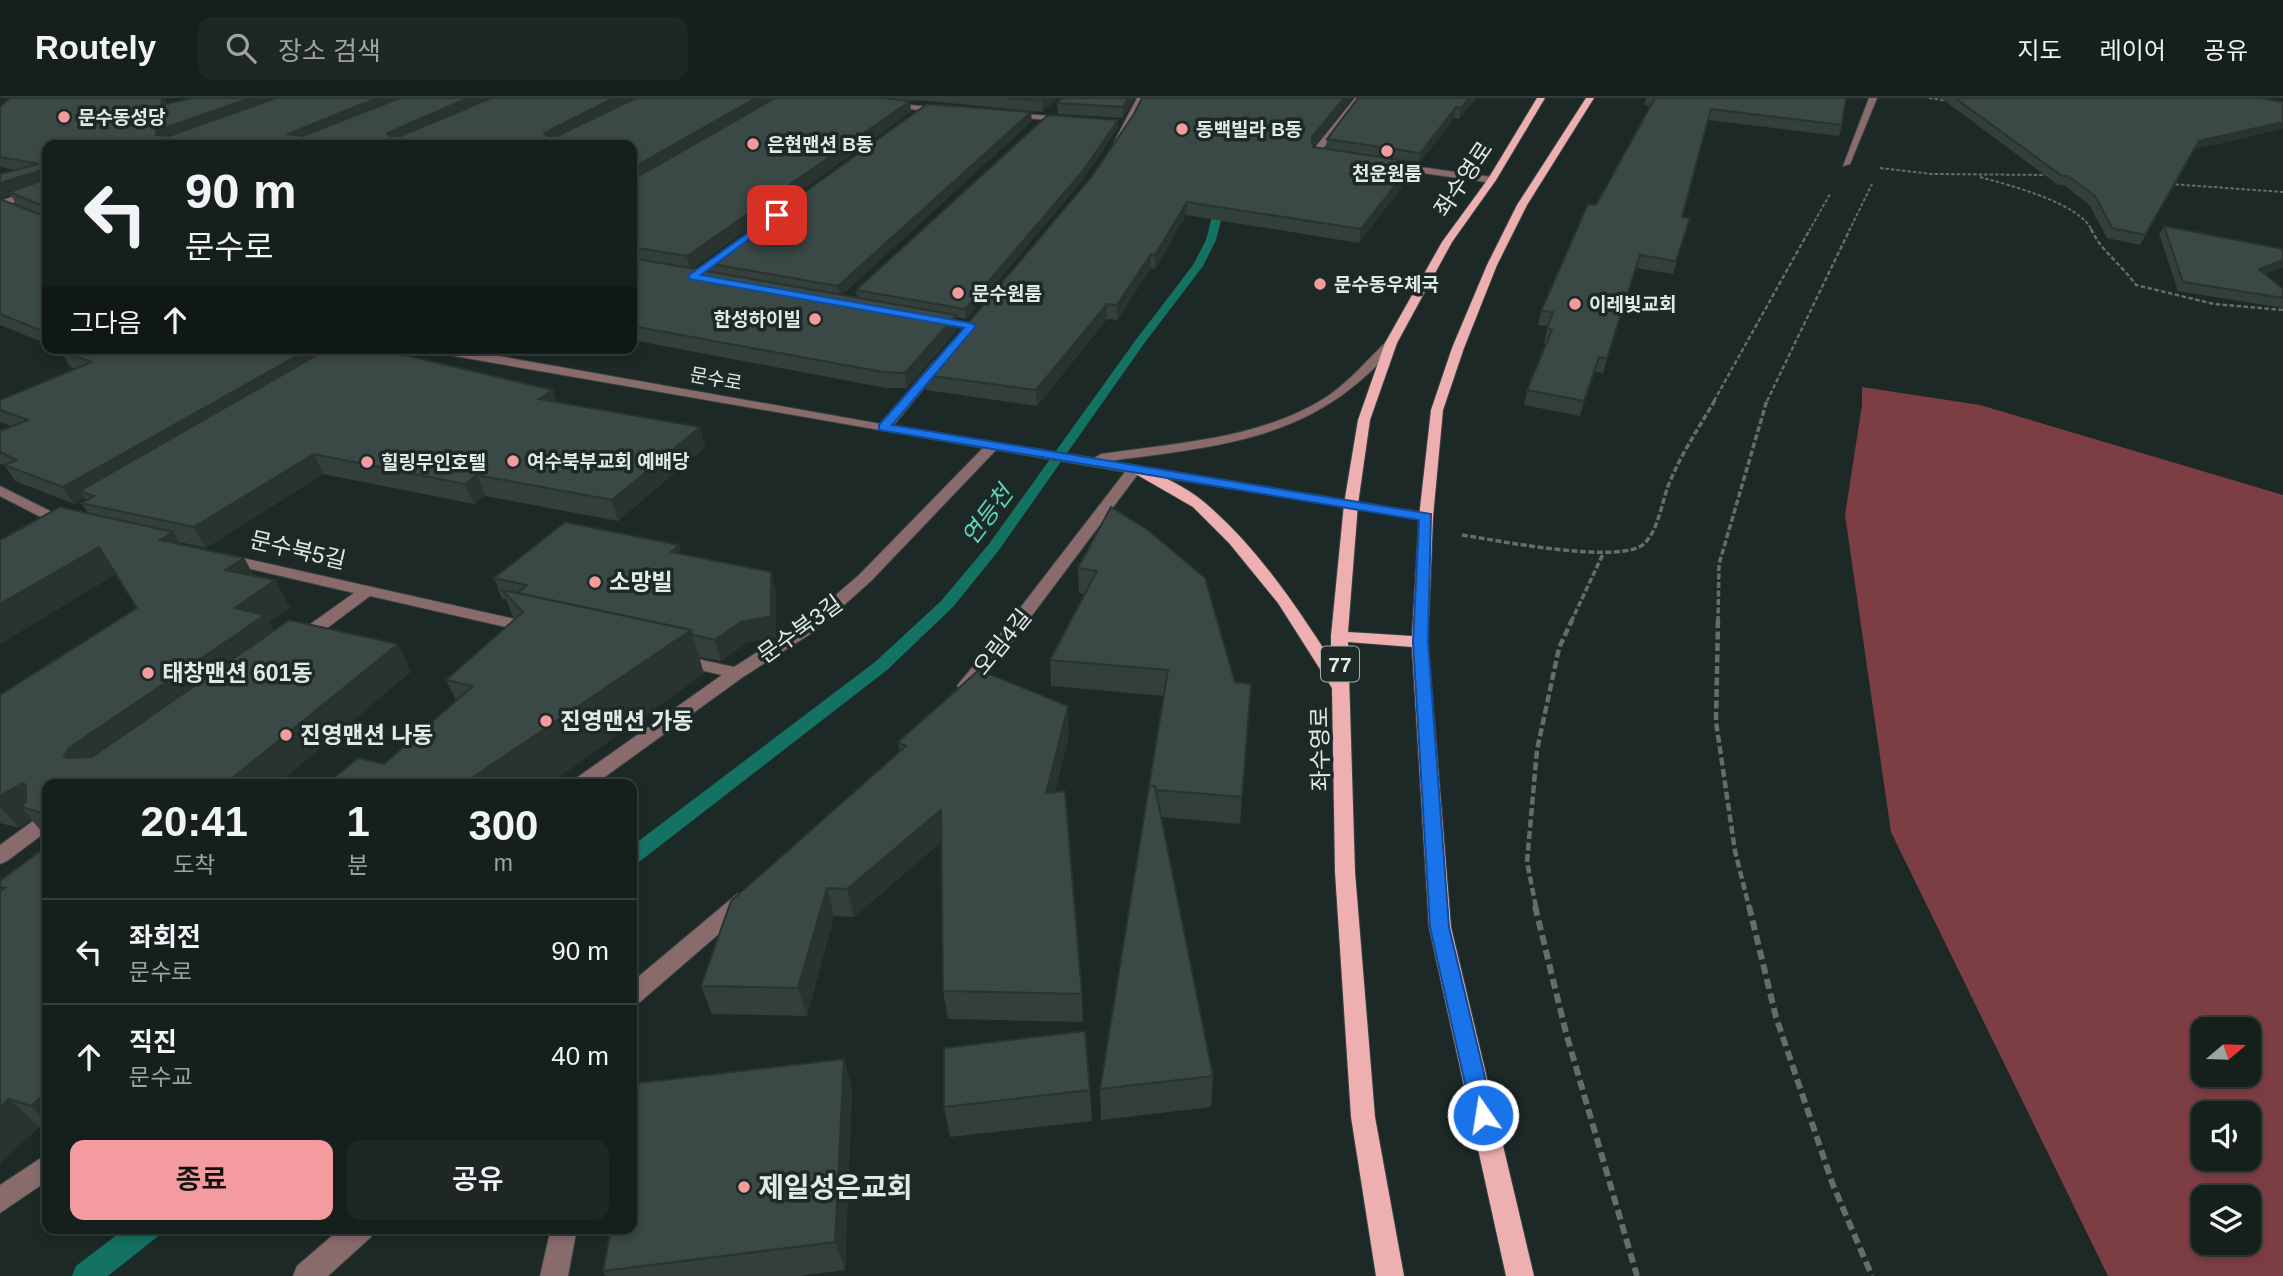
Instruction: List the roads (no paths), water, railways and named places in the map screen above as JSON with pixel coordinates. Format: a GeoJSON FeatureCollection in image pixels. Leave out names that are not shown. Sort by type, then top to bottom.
{"type":"FeatureCollection","features":[{"type":"Feature","properties":{"kind":"main road","name":"좌수영로"},"geometry":{"type":"LineString","coordinates":[[1390,1276],[1363,1117],[1345,872],[1339,636],[1351,505],[1364,420],[1391,343],[1447,242],[1492,180],[1541,98]]}},
{"type":"Feature","properties":{"kind":"main road"},"geometry":{"type":"LineString","coordinates":[[1520,1276],[1440,927],[1420,642],[1426,524],[1437,410],[1458,348],[1492,265],[1522,205],[1590,98]]}},
{"type":"Feature","properties":{"kind":"main road"},"geometry":{"type":"LineString","coordinates":[[1134,468],[1198,504],[1234,540],[1285,601],[1341,690]]}},
{"type":"Feature","properties":{"kind":"main road"},"geometry":{"type":"LineString","coordinates":[[1339,636],[1420,642]]}},
{"type":"Feature","properties":{"kind":"street"},"geometry":{"type":"LineString","coordinates":[[914,116],[940,98]]}},
{"type":"Feature","properties":{"kind":"street"},"geometry":{"type":"LineString","coordinates":[[1114,145],[1122,123],[1141,98]]}},
{"type":"Feature","properties":{"kind":"street"},"geometry":{"type":"LineString","coordinates":[[1337,159],[1320,156],[1316,152],[1359,98]]}},
{"type":"Feature","properties":{"kind":"street"},"geometry":{"type":"LineString","coordinates":[[1846,164],[1873,98]]}},
{"type":"Feature","properties":{"kind":"street"},"geometry":{"type":"LineString","coordinates":[[875,104],[952,110]]}},
{"type":"Feature","properties":{"kind":"street"},"geometry":{"type":"LineString","coordinates":[[1034,127],[1048,114]]}},
{"type":"Feature","properties":{"kind":"street"},"geometry":{"type":"LineString","coordinates":[[1005,115],[1048,114],[1080,120]]}},
{"type":"Feature","properties":{"kind":"street"},"geometry":{"type":"LineString","coordinates":[[1376,164],[1492,180]]}},
{"type":"Feature","properties":{"kind":"street"},"geometry":{"type":"LineString","coordinates":[[0,207],[42,190]]}},
{"type":"Feature","properties":{"kind":"street"},"geometry":{"type":"LineString","coordinates":[[962,336],[979,316]]}},
{"type":"Feature","properties":{"kind":"street"},"geometry":{"type":"LineString","coordinates":[[920,317],[971,326]]}},
{"type":"Feature","properties":{"kind":"street"},"geometry":{"type":"LineString","coordinates":[[1084,460],[1220,439],[1291,420],[1335,396],[1391,343]]}},
{"type":"Feature","properties":{"kind":"street","name":"문수로"},"geometry":{"type":"LineString","coordinates":[[465,354],[884,428],[1134,468]]}},
{"type":"Feature","properties":{"kind":"street"},"geometry":{"type":"LineString","coordinates":[[884,428],[945,357]]}},
{"type":"Feature","properties":{"kind":"street","name":"문수북3길"},"geometry":{"type":"LineString","coordinates":[[589,779],[737,673],[809,627],[839,602],[994,445]]}},
{"type":"Feature","properties":{"kind":"street"},"geometry":{"type":"LineString","coordinates":[[1134,468],[1351,505],[1426,524]]}},
{"type":"Feature","properties":{"kind":"street","name":"오림4길"},"geometry":{"type":"LineString","coordinates":[[953,701],[1003,642],[1134,468]]}},
{"type":"Feature","properties":{"kind":"street"},"geometry":{"type":"LineString","coordinates":[[0,490],[60,523],[88,529]]}},
{"type":"Feature","properties":{"kind":"street","name":"문수북5길"},"geometry":{"type":"LineString","coordinates":[[210,556],[367,591]]}},
{"type":"Feature","properties":{"kind":"street"},"geometry":{"type":"LineString","coordinates":[[367,591],[552,632]]}},
{"type":"Feature","properties":{"kind":"street","name":"문수북5길"},"geometry":{"type":"LineString","coordinates":[[289,647],[367,591]]}},
{"type":"Feature","properties":{"kind":"street"},"geometry":{"type":"LineString","coordinates":[[658,656],[737,673]]}},
{"type":"Feature","properties":{"kind":"street"},"geometry":{"type":"LineString","coordinates":[[0,856],[42,825]]}},
{"type":"Feature","properties":{"kind":"street"},"geometry":{"type":"LineString","coordinates":[[637,991],[755,890]]}},
{"type":"Feature","properties":{"kind":"street"},"geometry":{"type":"LineString","coordinates":[[0,1200],[42,1170]]}},
{"type":"Feature","properties":{"kind":"street"},"geometry":{"type":"LineString","coordinates":[[307,1276],[355,1234]]}},
{"type":"Feature","properties":{"kind":"street"},"geometry":{"type":"LineString","coordinates":[[554,1276],[563,1234]]}},
{"type":"Feature","properties":{"kind":"waterway","name":"연등천"},"geometry":{"type":"LineString","coordinates":[[637,853],[881,666],[947,604],[994,547],[1139,343],[1198,266],[1211,240],[1222,197]]}},
{"type":"Feature","properties":{"kind":"waterway","name":"연등천"},"geometry":{"type":"LineString","coordinates":[[86,1276],[140,1234]]}},
{"type":"Feature","properties":{"kind":"place","name":"문수동성당"},"geometry":{"type":"Point","coordinates":[64,117]}},
{"type":"Feature","properties":{"kind":"place","name":"동백빌라 B동"},"geometry":{"type":"Point","coordinates":[1182,129]}},
{"type":"Feature","properties":{"kind":"place","name":"은현맨션 B동"},"geometry":{"type":"Point","coordinates":[753,144]}},
{"type":"Feature","properties":{"kind":"place","name":"천운원룸"},"geometry":{"type":"Point","coordinates":[1387,151]}},
{"type":"Feature","properties":{"kind":"place","name":"문수동우체국"},"geometry":{"type":"Point","coordinates":[1320,284]}},
{"type":"Feature","properties":{"kind":"place","name":"문수원룸"},"geometry":{"type":"Point","coordinates":[958,293]}},
{"type":"Feature","properties":{"kind":"place","name":"이레빛교회"},"geometry":{"type":"Point","coordinates":[1575,304]}},
{"type":"Feature","properties":{"kind":"place","name":"한성하이빌"},"geometry":{"type":"Point","coordinates":[815,319]}},
{"type":"Feature","properties":{"kind":"place","name":"여수북부교회 예배당"},"geometry":{"type":"Point","coordinates":[513,461]}},
{"type":"Feature","properties":{"kind":"place","name":"힐링무인호텔"},"geometry":{"type":"Point","coordinates":[367,462]}},
{"type":"Feature","properties":{"kind":"place","name":"소망빌"},"geometry":{"type":"Point","coordinates":[595,582]}},
{"type":"Feature","properties":{"kind":"place","name":"태창맨션 601동"},"geometry":{"type":"Point","coordinates":[148,673]}},
{"type":"Feature","properties":{"kind":"place","name":"진영맨션 가동"},"geometry":{"type":"Point","coordinates":[546,721]}},
{"type":"Feature","properties":{"kind":"place","name":"진영맨션 나동"},"geometry":{"type":"Point","coordinates":[286,735]}},
{"type":"Feature","properties":{"kind":"place","name":"제일성은교회"},"geometry":{"type":"Point","coordinates":[744,1187]}}]}
